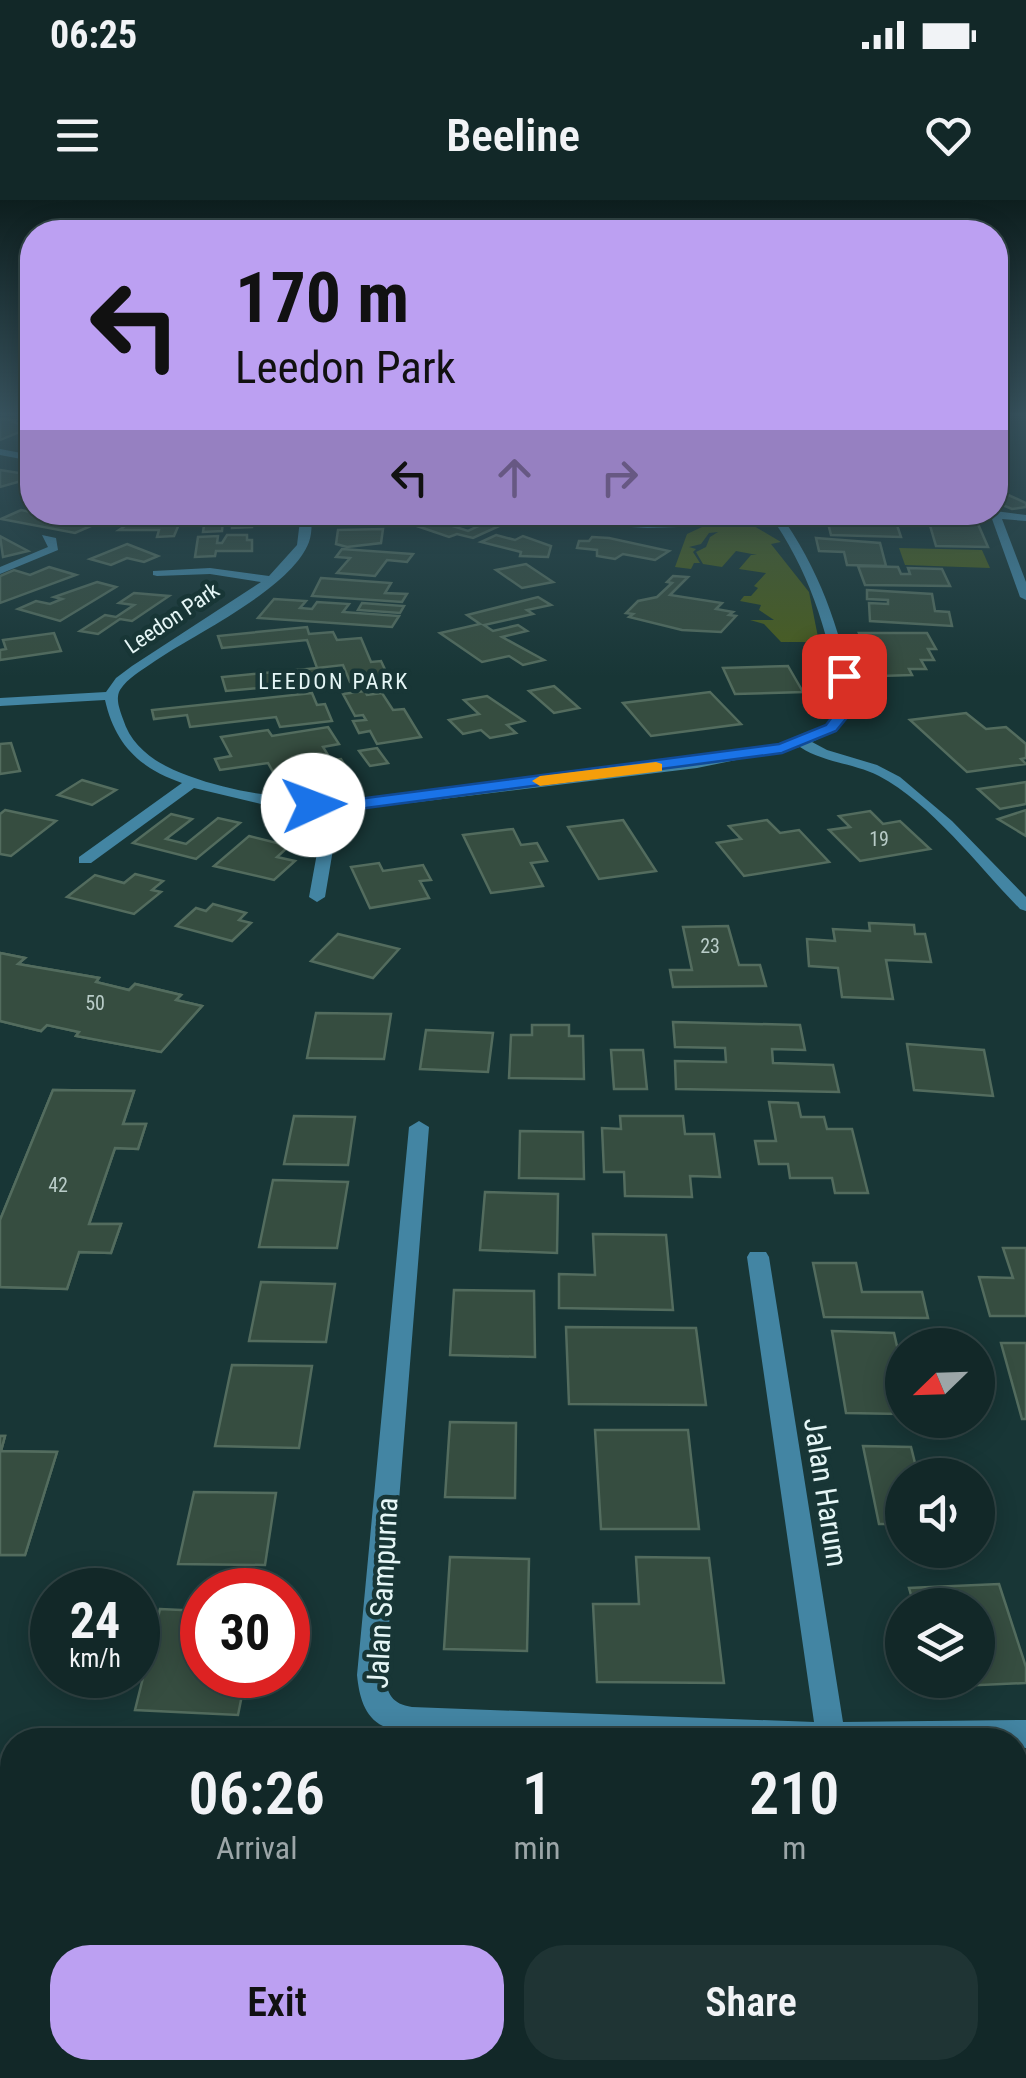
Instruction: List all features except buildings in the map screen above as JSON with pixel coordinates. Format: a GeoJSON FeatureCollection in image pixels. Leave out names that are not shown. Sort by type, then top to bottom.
{"type":"FeatureCollection","features":[{"type":"Feature","properties":{"kind":"street","name":"Leedon Park"},"geometry":{"type":"LineString","coordinates":[[111,696],[116,686],[165,646],[290,564],[302,547],[305,525]]}},
{"type":"Feature","properties":{"kind":"street"},"geometry":{"type":"LineString","coordinates":[[593,525],[691,525]]}},
{"type":"Feature","properties":{"kind":"street"},"geometry":{"type":"LineString","coordinates":[[0,702],[111,696],[127,744],[150,764],[191,783],[263,800],[333,805],[666,766],[782,748],[831,728],[848,706],[839,647],[818,584],[781,525]]}},
{"type":"Feature","properties":{"kind":"street"},"geometry":{"type":"LineString","coordinates":[[999,525],[1026,598]]}},
{"type":"Feature","properties":{"kind":"street"},"geometry":{"type":"LineString","coordinates":[[0,571],[54,548],[52,540],[46,538]]}},
{"type":"Feature","properties":{"kind":"street","name":"Leedon Park"},"geometry":{"type":"LineString","coordinates":[[157,574],[210,570],[270,580]]}},
{"type":"Feature","properties":{"kind":"street"},"geometry":{"type":"LineString","coordinates":[[801,741],[812,750],[862,762],[893,778],[1026,906]]}},
{"type":"Feature","properties":{"kind":"street"},"geometry":{"type":"LineString","coordinates":[[85,860],[191,783]]}},
{"type":"Feature","properties":{"kind":"street"},"geometry":{"type":"LineString","coordinates":[[317,897],[333,805]]}},
{"type":"Feature","properties":{"kind":"street","name":"Jalan Sampurna"},"geometry":{"type":"LineString","coordinates":[[419,1127],[371,1675],[378,1707],[391,1719],[412,1722],[592,1728]]}},
{"type":"Feature","properties":{"kind":"street","name":"Jalan Harum"},"geometry":{"type":"LineString","coordinates":[[758,1257],[830,1728]]}},
{"type":"Feature","properties":{"kind":"green space"},"geometry":{"type":"Polygon","coordinates":[[[754,526],[781,542],[771,544],[809,592],[819,642],[781,642],[764,624],[750,620],[774,620],[759,610],[761,605],[740,601],[751,596],[766,573],[739,569],[751,555],[757,555],[736,551],[722,567],[703,564],[696,552],[706,547],[710,537],[718,532],[709,533],[701,544],[689,547],[696,549],[693,552],[700,563],[694,563],[691,569],[675,567],[687,534],[702,527],[754,526]]]}},
{"type":"Feature","properties":{"kind":"green space"},"geometry":{"type":"Polygon","coordinates":[[[899,548],[982,550],[990,568],[905,565],[899,548]]]}},
{"type":"Feature","properties":{"kind":"slow traffic"},"geometry":{"type":"LineString","coordinates":[[540,781],[656,767]]}},
{"type":"Feature","properties":{"kind":"district","name":"LEEDON PARK"},"geometry":{"type":"Point","coordinates":[334,681]}},
{"type":"Feature","properties":{"kind":"route"},"geometry":{"type":"LineString","coordinates":[[313,805],[366,803],[782,748],[831,728],[848,706],[844,676]]}}]}
